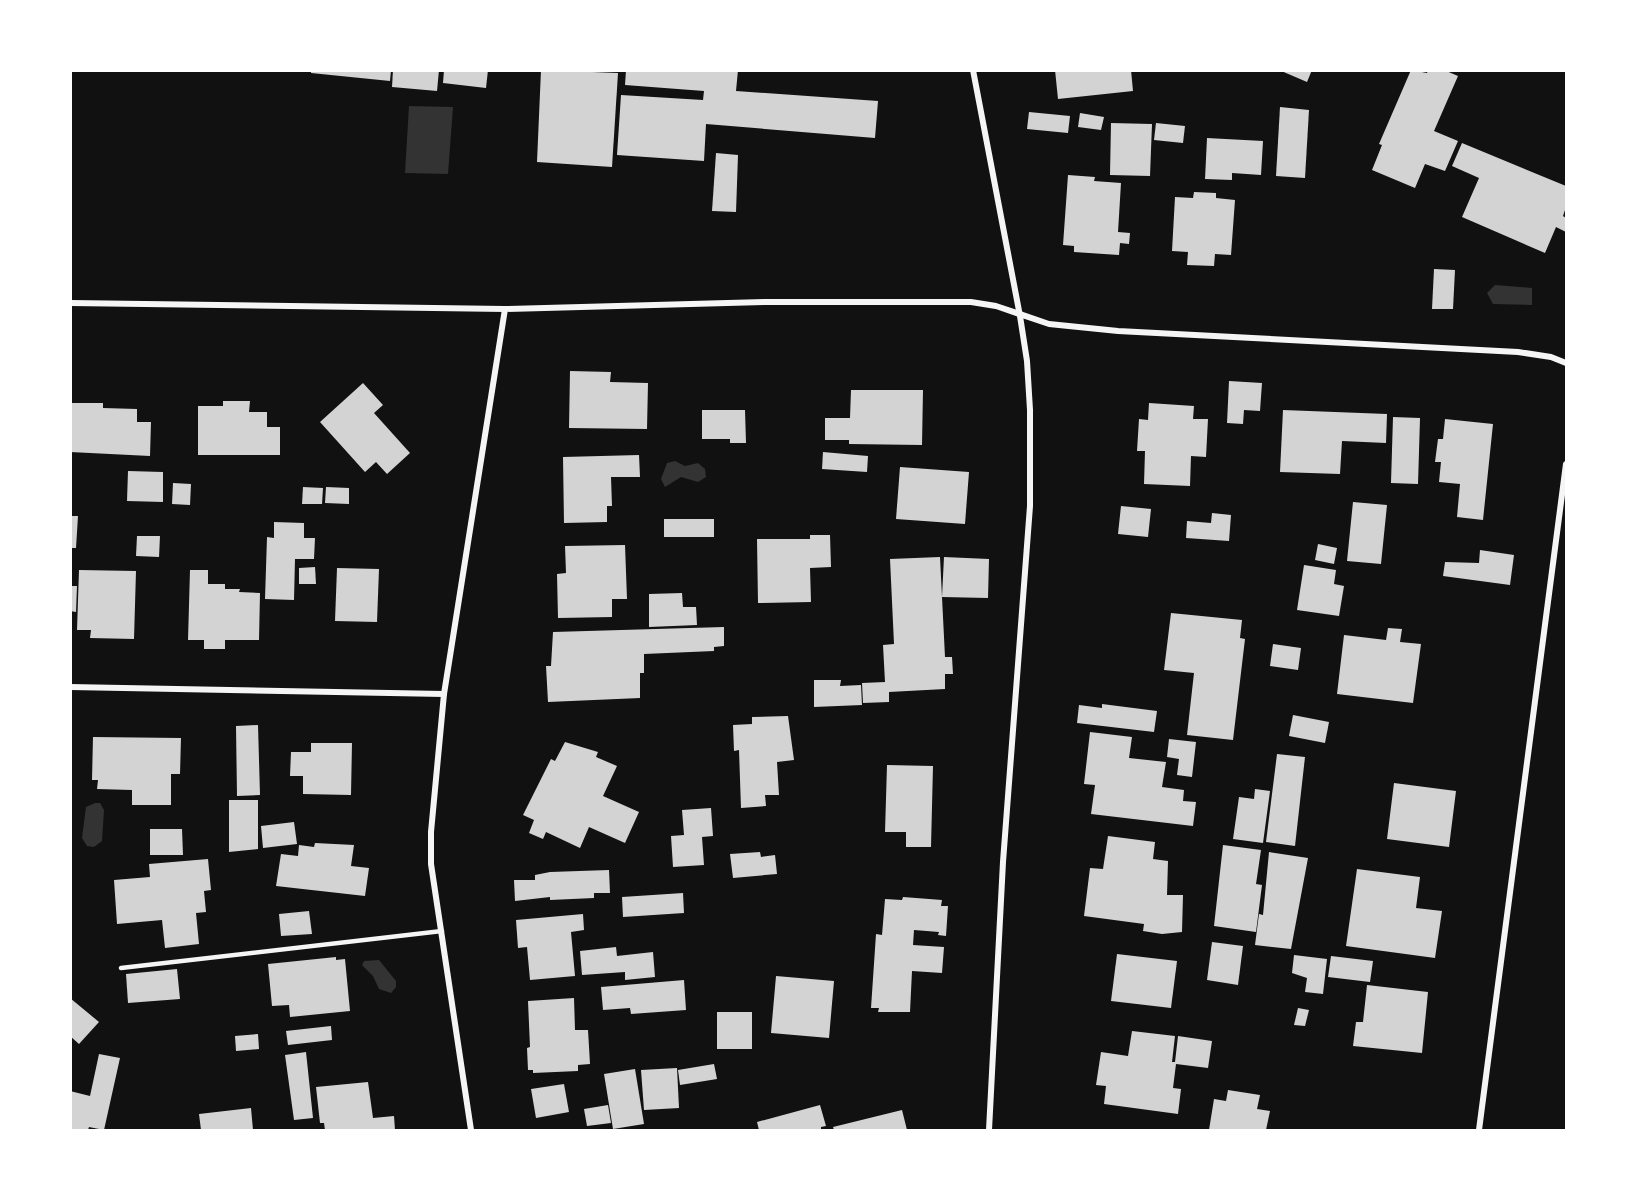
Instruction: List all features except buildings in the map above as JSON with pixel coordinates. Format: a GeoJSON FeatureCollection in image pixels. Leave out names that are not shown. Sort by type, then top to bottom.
{"type":"FeatureCollection","features":[{"type":"Feature","properties":{"kind":"street"},"geometry":{"type":"LineString","coordinates":[[973,70],[1020,316],[1027,361],[1030,410],[1030,506],[1003,862],[989,1131]]}},
{"type":"Feature","properties":{"kind":"street"},"geometry":{"type":"LineString","coordinates":[[70,303],[505,309],[766,302],[971,302],[996,306],[1049,324],[1118,331],[1518,352],[1551,357],[1566,363]]}},
{"type":"Feature","properties":{"kind":"street"},"geometry":{"type":"LineString","coordinates":[[471,1131],[431,864],[431,832],[444,694],[505,309]]}},
{"type":"Feature","properties":{"kind":"street"},"geometry":{"type":"LineString","coordinates":[[1479,1131],[1566,464]]}},
{"type":"Feature","properties":{"kind":"street"},"geometry":{"type":"LineString","coordinates":[[70,687],[444,694]]}},
{"type":"Feature","properties":{"kind":"lane"},"geometry":{"type":"LineString","coordinates":[[121,968],[442,931]]}},
{"type":"Feature","properties":{"kind":"shaded area"},"geometry":{"type":"Polygon","coordinates":[[[409,106],[453,107],[448,174],[405,173],[409,106]]]}},
{"type":"Feature","properties":{"kind":"shaded area"},"geometry":{"type":"Polygon","coordinates":[[[1495,285],[1532,288],[1532,305],[1493,304],[1487,293],[1495,285]]]}},
{"type":"Feature","properties":{"kind":"shaded area"},"geometry":{"type":"Polygon","coordinates":[[[675,461],[685,466],[698,463],[705,469],[706,477],[698,482],[681,477],[665,487],[661,479],[667,463],[675,461]]]}},
{"type":"Feature","properties":{"kind":"shaded area"},"geometry":{"type":"Polygon","coordinates":[[[100,803],[104,810],[102,841],[94,847],[87,846],[82,838],[86,807],[100,803]]]}},
{"type":"Feature","properties":{"kind":"shaded area"},"geometry":{"type":"Polygon","coordinates":[[[379,960],[396,981],[396,987],[391,993],[379,989],[373,976],[362,965],[364,961],[379,960]]]}}]}
